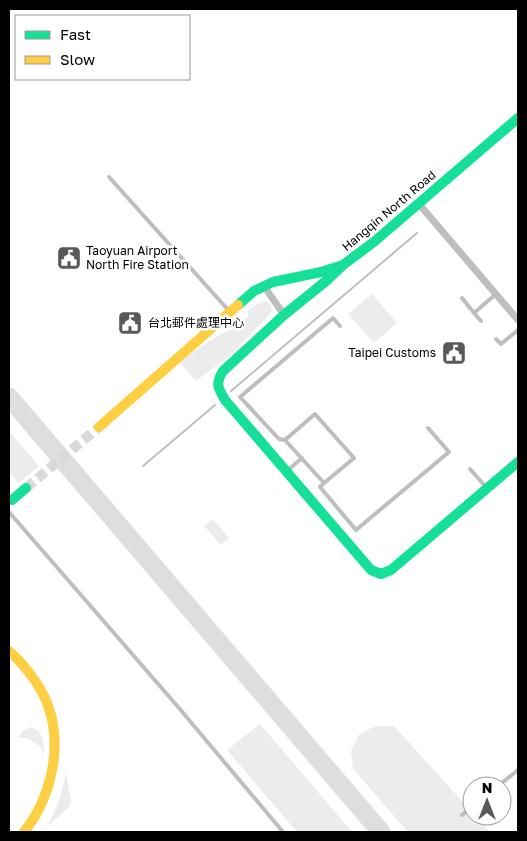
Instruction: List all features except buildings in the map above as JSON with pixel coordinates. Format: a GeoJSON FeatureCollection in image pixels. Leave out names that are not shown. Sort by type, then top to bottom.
{"type":"FeatureCollection","features":[{"type":"Feature","properties":{"kind":"street","name":"Hangqin North Road"},"geometry":{"type":"LineString","coordinates":[[99,427],[254,291],[273,282],[322,272],[342,265],[375,241],[518,118]]}},
{"type":"Feature","properties":{"kind":"street"},"geometry":{"type":"LineString","coordinates":[[419,204],[518,320]]}},
{"type":"Feature","properties":{"kind":"street"},"geometry":{"type":"LineString","coordinates":[[342,265],[223,371],[218,379],[218,389],[225,400],[370,570],[381,574],[391,570],[518,462]]}},
{"type":"Feature","properties":{"kind":"street"},"geometry":{"type":"LineString","coordinates":[[264,286],[284,315]]}},
{"type":"Feature","properties":{"kind":"street"},"geometry":{"type":"LineString","coordinates":[[12,500],[26,488]]}},
{"type":"Feature","properties":{"kind":"street"},"geometry":{"type":"LineString","coordinates":[[9,650],[27,670],[39,688],[51,715],[54,732],[54,749],[47,792],[31,826],[24,832]]}},
{"type":"Feature","properties":{"kind":"lane"},"geometry":{"type":"LineString","coordinates":[[109,177],[230,312]]}},
{"type":"Feature","properties":{"kind":"lane"},"geometry":{"type":"LineString","coordinates":[[474,312],[496,294]]}},
{"type":"Feature","properties":{"kind":"lane"},"geometry":{"type":"LineString","coordinates":[[462,298],[481,321]]}},
{"type":"Feature","properties":{"kind":"lane"},"geometry":{"type":"LineString","coordinates":[[324,483],[285,440],[279,439],[240,398],[333,318],[340,326]]}},
{"type":"Feature","properties":{"kind":"lane"},"geometry":{"type":"LineString","coordinates":[[496,339],[501,344],[518,330]]}},
{"type":"Feature","properties":{"kind":"lane"},"geometry":{"type":"LineString","coordinates":[[285,440],[315,414],[354,458],[320,487],[356,530],[449,452],[428,428]]}},
{"type":"Feature","properties":{"kind":"lane"},"geometry":{"type":"LineString","coordinates":[[286,471],[302,458]]}},
{"type":"Feature","properties":{"kind":"lane"},"geometry":{"type":"LineString","coordinates":[[470,469],[487,488]]}},
{"type":"Feature","properties":{"kind":"lane"},"geometry":{"type":"LineString","coordinates":[[9,512],[179,708],[283,832]]}},
{"type":"Feature","properties":{"kind":"shaded area"},"geometry":{"type":"Polygon","coordinates":[[[372,294],[397,323],[374,343],[348,314],[372,294]]]}},
{"type":"Feature","properties":{"kind":"shaded area"},"geometry":{"type":"Polygon","coordinates":[[[267,301],[272,309],[271,313],[228,357],[196,381],[179,362],[222,333],[239,327],[248,317],[248,310],[259,303],[267,301]]]}},
{"type":"Feature","properties":{"kind":"shaded area"},"geometry":{"type":"Polygon","coordinates":[[[9,431],[39,466],[19,483],[9,472],[9,431]]]}},
{"type":"Feature","properties":{"kind":"shaded area"},"geometry":{"type":"Polygon","coordinates":[[[213,519],[229,538],[221,545],[204,526],[213,519]]]}},
{"type":"Feature","properties":{"kind":"shaded area"},"geometry":{"type":"Polygon","coordinates":[[[260,724],[352,832],[297,832],[227,750],[260,724]]]}},
{"type":"Feature","properties":{"kind":"shaded area"},"geometry":{"type":"Polygon","coordinates":[[[377,726],[394,726],[462,801],[462,826],[484,826],[490,832],[408,832],[353,769],[351,751],[359,735],[377,726]]]}},
{"type":"Feature","properties":{"kind":"shaded area"},"geometry":{"type":"Polygon","coordinates":[[[31,727],[36,729],[41,736],[44,759],[41,747],[29,739],[18,737],[24,730],[31,727]]]}},
{"type":"Feature","properties":{"kind":"shaded area"},"geometry":{"type":"Polygon","coordinates":[[[66,773],[71,801],[69,807],[48,826],[60,798],[66,773]]]}},
{"type":"Feature","properties":{"kind":"waterway"},"geometry":{"type":"LineString","coordinates":[[231,391],[417,233]]}},
{"type":"Feature","properties":{"kind":"waterway"},"geometry":{"type":"LineString","coordinates":[[143,466],[215,405]]}},
{"type":"Feature","properties":{"kind":"taxiway"},"geometry":{"type":"LineString","coordinates":[[9,397],[381,832]]}},
{"type":"Feature","properties":{"kind":"tunnel"},"geometry":{"type":"LineString","coordinates":[[26,488],[99,427]]}},
{"type":"Feature","properties":{"kind":"traffic: fast"},"geometry":{"type":"LineString","coordinates":[[238,305],[254,291],[273,282],[321,272],[343,265],[375,241],[518,118]]}},
{"type":"Feature","properties":{"kind":"traffic: fast"},"geometry":{"type":"LineString","coordinates":[[343,265],[284,315],[223,371],[218,386],[225,400],[371,570],[381,574],[391,570],[518,462]]}},
{"type":"Feature","properties":{"kind":"traffic: fast"},"geometry":{"type":"LineString","coordinates":[[12,500],[26,488]]}},
{"type":"Feature","properties":{"kind":"traffic: slow"},"geometry":{"type":"LineString","coordinates":[[99,427],[238,305]]}},
{"type":"Feature","properties":{"kind":"traffic: slow"},"geometry":{"type":"LineString","coordinates":[[9,651],[29,672],[40,688],[48,706],[54,730],[55,746],[51,777],[40,806],[24,832]]}},
{"type":"Feature","properties":{"kind":"place","name":"Taoyuan Airport North Fire Station"},"geometry":{"type":"Point","coordinates":[69,258]}},
{"type":"Feature","properties":{"kind":"place","name":"台北郵件處理中心"},"geometry":{"type":"Point","coordinates":[130,323]}},
{"type":"Feature","properties":{"kind":"place","name":"Taipei Customs"},"geometry":{"type":"Point","coordinates":[454,353]}}]}
